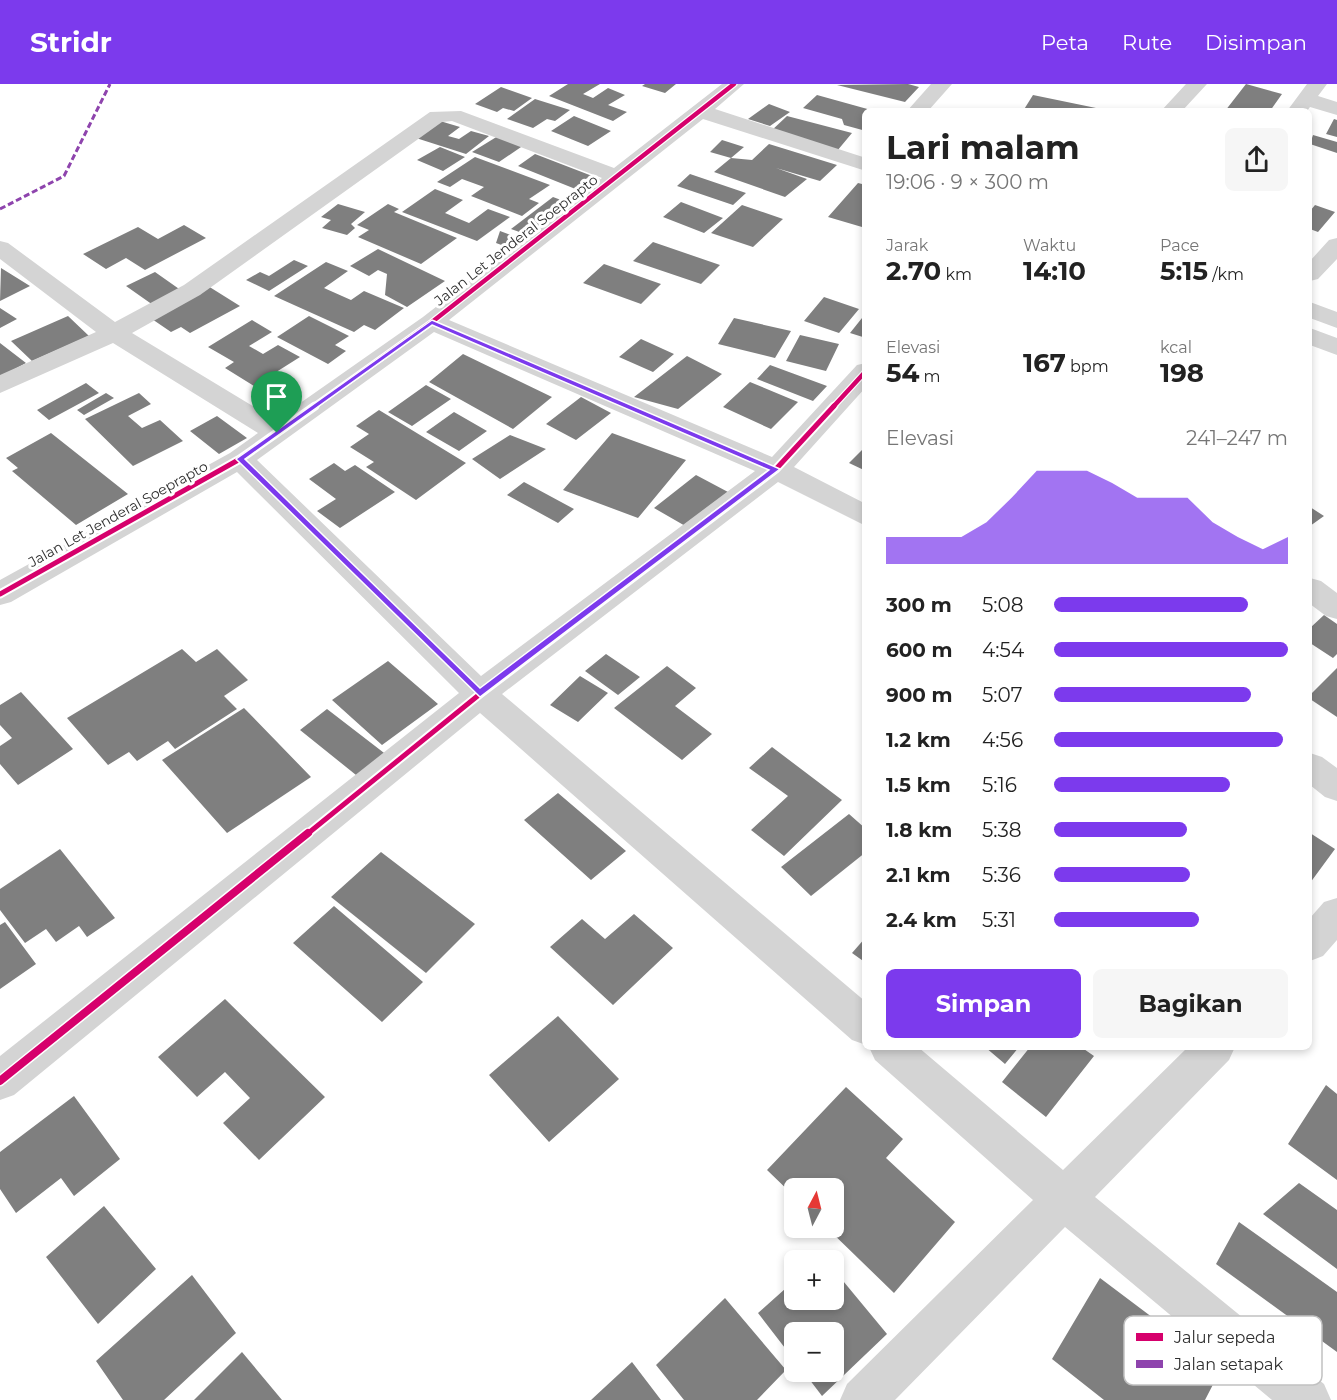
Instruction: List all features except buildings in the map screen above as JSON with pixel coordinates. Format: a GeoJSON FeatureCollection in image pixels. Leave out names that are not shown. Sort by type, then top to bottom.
{"type":"FeatureCollection","features":[{"type":"Feature","properties":{"kind":"street","name":"Jalan Let Jenderal Soeprapto"},"geometry":{"type":"LineString","coordinates":[[0,594],[240,459],[432,322],[734,84]]}},
{"type":"Feature","properties":{"kind":"street"},"geometry":{"type":"LineString","coordinates":[[920,108],[942,84]]}},
{"type":"Feature","properties":{"kind":"street"},"geometry":{"type":"LineString","coordinates":[[1174,108],[1197,84]]}},
{"type":"Feature","properties":{"kind":"street"},"geometry":{"type":"LineString","coordinates":[[1306,98],[1337,109]]}},
{"type":"Feature","properties":{"kind":"street"},"geometry":{"type":"LineString","coordinates":[[700,111],[862,164]]}},
{"type":"Feature","properties":{"kind":"street"},"geometry":{"type":"LineString","coordinates":[[0,385],[114,333],[192,290],[416,128],[437,116],[454,116],[617,176]]}},
{"type":"Feature","properties":{"kind":"street"},"geometry":{"type":"LineString","coordinates":[[1312,272],[1337,245]]}},
{"type":"Feature","properties":{"kind":"street"},"geometry":{"type":"LineString","coordinates":[[0,248],[114,333],[277,433]]}},
{"type":"Feature","properties":{"kind":"street"},"geometry":{"type":"LineString","coordinates":[[1312,310],[1337,321]]}},
{"type":"Feature","properties":{"kind":"street"},"geometry":{"type":"LineString","coordinates":[[432,322],[776,469],[862,514]]}},
{"type":"Feature","properties":{"kind":"street"},"geometry":{"type":"LineString","coordinates":[[1312,337],[1337,347]]}},
{"type":"Feature","properties":{"kind":"street"},"geometry":{"type":"LineString","coordinates":[[0,1081],[480,694],[776,469],[862,375]]}},
{"type":"Feature","properties":{"kind":"street"},"geometry":{"type":"LineString","coordinates":[[240,459],[480,694],[862,1024]]}},
{"type":"Feature","properties":{"kind":"street"},"geometry":{"type":"LineString","coordinates":[[1312,591],[1337,608]]}},
{"type":"Feature","properties":{"kind":"street"},"geometry":{"type":"LineString","coordinates":[[1312,768],[1337,787]]}},
{"type":"Feature","properties":{"kind":"street"},"geometry":{"type":"LineString","coordinates":[[1312,942],[1337,914]]}},
{"type":"Feature","properties":{"kind":"street"},"geometry":{"type":"LineString","coordinates":[[891,1050],[1065,1200],[1206,1316]]}},
{"type":"Feature","properties":{"kind":"street"},"geometry":{"type":"LineString","coordinates":[[863,1400],[1212,1050]]}},
{"type":"Feature","properties":{"kind":"street"},"geometry":{"type":"LineString","coordinates":[[1290,1385],[1308,1400]]}},
{"type":"Feature","properties":{"kind":"marked path"},"geometry":{"type":"LineString","coordinates":[[0,209],[64,176],[110,84]]}},
{"type":"Feature","properties":{"kind":"cycle path"},"geometry":{"type":"LineString","coordinates":[[0,594],[240,459],[432,322],[734,84]]}},
{"type":"Feature","properties":{"kind":"cycle path"},"geometry":{"type":"LineString","coordinates":[[0,1081],[480,694],[776,469],[862,375]]}},
{"type":"Feature","properties":{"kind":"route"},"geometry":{"type":"LineString","coordinates":[[432,322],[776,469],[480,694],[240,459],[277,433],[432,322]]}}]}
